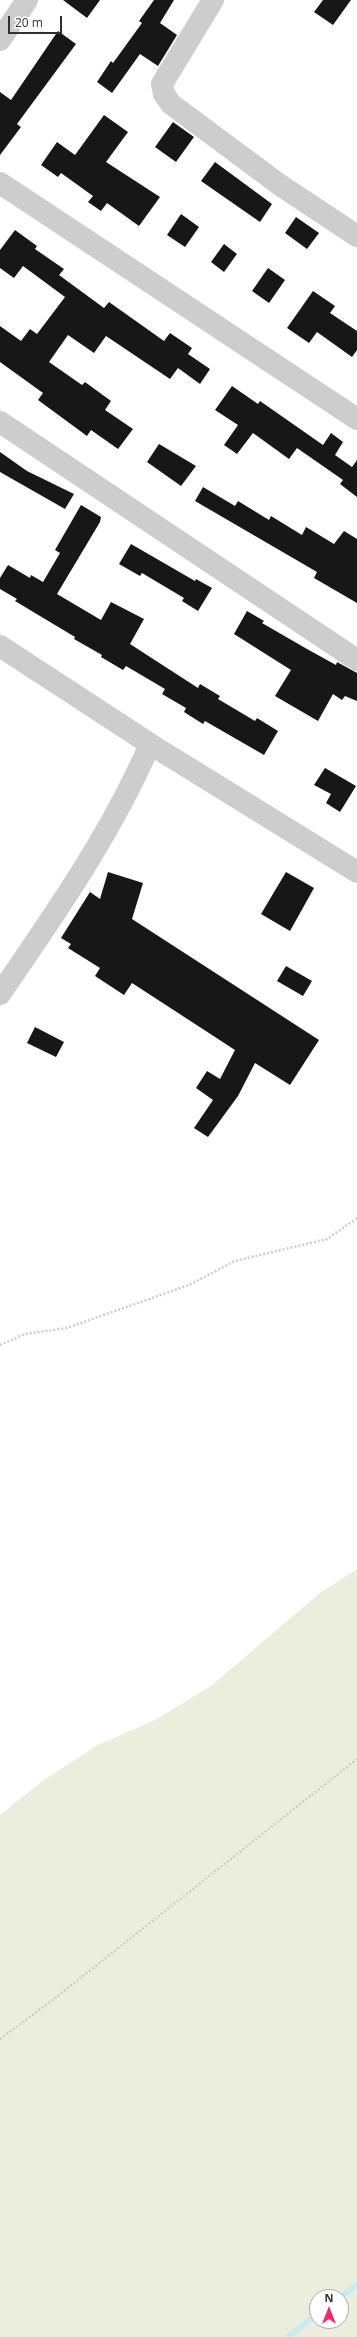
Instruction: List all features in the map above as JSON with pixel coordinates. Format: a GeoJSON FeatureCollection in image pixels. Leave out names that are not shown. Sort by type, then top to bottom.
{"type":"FeatureCollection","features":[{"type":"Feature","properties":{"kind":"street"},"geometry":{"type":"LineString","coordinates":[[0,40],[27,0]]}},
{"type":"Feature","properties":{"kind":"street"},"geometry":{"type":"LineString","coordinates":[[213,0],[162,84],[164,94],[171,104],[280,186],[357,236]]}},
{"type":"Feature","properties":{"kind":"street"},"geometry":{"type":"LineString","coordinates":[[0,184],[357,419]]}},
{"type":"Feature","properties":{"kind":"street"},"geometry":{"type":"LineString","coordinates":[[0,422],[357,660]]}},
{"type":"Feature","properties":{"kind":"street"},"geometry":{"type":"LineString","coordinates":[[0,646],[150,744],[357,872]]}},
{"type":"Feature","properties":{"kind":"street"},"geometry":{"type":"LineString","coordinates":[[0,994],[91,859],[132,786],[150,744]]}},
{"type":"Feature","properties":{"kind":"path"},"geometry":{"type":"LineString","coordinates":[[0,1345],[25,1334],[67,1328],[175,1290],[235,1261],[327,1239],[357,1218]]}},
{"type":"Feature","properties":{"kind":"path"},"geometry":{"type":"LineString","coordinates":[[0,2039],[54,2000],[357,1759]]}},
{"type":"Feature","properties":{"kind":"green space"},"geometry":{"type":"Polygon","coordinates":[[[357,1569],[357,2337],[0,2337],[0,1815],[41,1782],[98,1745],[155,1720],[211,1686],[321,1592],[357,1569]]]}},
{"type":"Feature","properties":{"kind":"building"},"geometry":{"type":"Polygon","coordinates":[[[63,0],[100,0],[87,18],[63,0]]]}},
{"type":"Feature","properties":{"kind":"building"},"geometry":{"type":"Polygon","coordinates":[[[154,0],[174,0],[160,23],[177,35],[158,66],[140,54],[112,93],[97,82],[111,61],[113,63],[142,23],[139,21],[154,0]]]}},
{"type":"Feature","properties":{"kind":"building"},"geometry":{"type":"Polygon","coordinates":[[[323,0],[351,0],[333,25],[314,12],[323,0]]]}},
{"type":"Feature","properties":{"kind":"building"},"geometry":{"type":"Polygon","coordinates":[[[58,31],[76,44],[17,124],[21,127],[0,155],[0,92],[11,100],[58,31]]]}},
{"type":"Feature","properties":{"kind":"building"},"geometry":{"type":"Polygon","coordinates":[[[104,115],[128,132],[106,162],[160,197],[139,226],[107,203],[101,211],[88,202],[93,196],[61,173],[58,177],[41,165],[57,142],[75,155],[104,115]]]}},
{"type":"Feature","properties":{"kind":"building"},"geometry":{"type":"Polygon","coordinates":[[[173,122],[194,137],[176,162],[155,147],[173,122]]]}},
{"type":"Feature","properties":{"kind":"building"},"geometry":{"type":"Polygon","coordinates":[[[215,162],[272,204],[260,222],[201,181],[215,162]]]}},
{"type":"Feature","properties":{"kind":"building"},"geometry":{"type":"Polygon","coordinates":[[[181,214],[199,227],[185,247],[167,235],[181,214]]]}},
{"type":"Feature","properties":{"kind":"building"},"geometry":{"type":"Polygon","coordinates":[[[296,217],[319,233],[307,249],[285,233],[296,217]]]}},
{"type":"Feature","properties":{"kind":"building"},"geometry":{"type":"Polygon","coordinates":[[[15,230],[37,246],[35,249],[64,269],[59,275],[104,308],[109,302],[164,341],[170,333],[192,348],[188,354],[210,369],[200,384],[178,368],[170,379],[106,336],[94,353],[68,335],[49,362],[82,385],[85,382],[111,401],[105,410],[133,429],[118,449],[91,430],[87,436],[38,400],[43,393],[0,362],[0,326],[21,341],[30,329],[37,334],[65,297],[23,266],[14,278],[0,268],[0,250],[15,230]]]}},
{"type":"Feature","properties":{"kind":"building"},"geometry":{"type":"Polygon","coordinates":[[[224,244],[237,254],[224,272],[211,262],[224,244]]]}},
{"type":"Feature","properties":{"kind":"building"},"geometry":{"type":"Polygon","coordinates":[[[268,268],[285,280],[269,303],[252,291],[268,268]]]}},
{"type":"Feature","properties":{"kind":"building"},"geometry":{"type":"Polygon","coordinates":[[[313,291],[335,306],[330,313],[357,331],[357,350],[352,357],[317,332],[309,343],[287,328],[313,291]]]}},
{"type":"Feature","properties":{"kind":"building"},"geometry":{"type":"Polygon","coordinates":[[[232,386],[258,404],[260,401],[323,445],[331,433],[343,442],[335,455],[352,467],[357,460],[357,497],[340,484],[343,480],[297,448],[289,459],[253,433],[237,454],[224,445],[238,425],[215,410],[232,386]]]}},
{"type":"Feature","properties":{"kind":"building"},"geometry":{"type":"Polygon","coordinates":[[[159,444],[196,466],[181,486],[147,462],[159,444]]]}},
{"type":"Feature","properties":{"kind":"building"},"geometry":{"type":"Polygon","coordinates":[[[0,452],[27,471],[74,494],[65,509],[0,472],[0,452]]]}},
{"type":"Feature","properties":{"kind":"building"},"geometry":{"type":"Polygon","coordinates":[[[203,487],[235,506],[238,501],[269,520],[271,516],[302,535],[306,527],[334,544],[344,531],[357,539],[357,603],[314,578],[317,572],[195,501],[203,487]]]}},
{"type":"Feature","properties":{"kind":"building"},"geometry":{"type":"Polygon","coordinates":[[[81,505],[101,517],[100,522],[57,594],[101,620],[111,602],[144,619],[130,644],[198,688],[200,684],[220,696],[218,699],[255,721],[257,718],[278,731],[264,755],[205,721],[203,724],[184,712],[186,708],[162,694],[165,689],[126,666],[123,670],[101,657],[102,655],[15,601],[17,599],[0,589],[0,578],[8,565],[30,578],[31,575],[43,582],[60,553],[55,550],[81,505]]]}},
{"type":"Feature","properties":{"kind":"building"},"geometry":{"type":"Polygon","coordinates":[[[131,544],[195,581],[196,579],[212,588],[198,611],[182,601],[184,598],[142,573],[140,576],[119,564],[131,544]]]}},
{"type":"Feature","properties":{"kind":"building"},"geometry":{"type":"Polygon","coordinates":[[[247,611],[264,621],[262,623],[307,649],[336,665],[337,662],[357,673],[357,701],[345,696],[342,700],[333,694],[318,721],[275,696],[291,670],[234,634],[247,611]]]}},
{"type":"Feature","properties":{"kind":"building"},"geometry":{"type":"Polygon","coordinates":[[[325,768],[356,786],[340,812],[326,803],[331,794],[314,785],[325,768]]]}},
{"type":"Feature","properties":{"kind":"building"},"geometry":{"type":"Polygon","coordinates":[[[108,872],[143,883],[132,919],[319,1040],[290,1085],[255,1063],[238,1096],[208,1137],[194,1128],[213,1100],[196,1088],[207,1071],[220,1079],[235,1050],[132,983],[124,995],[95,976],[100,968],[68,948],[71,944],[61,938],[90,892],[100,899],[108,872]]]}},
{"type":"Feature","properties":{"kind":"building"},"geometry":{"type":"Polygon","coordinates":[[[286,872],[314,888],[290,931],[261,914],[286,872]]]}},
{"type":"Feature","properties":{"kind":"building"},"geometry":{"type":"Polygon","coordinates":[[[286,966],[312,981],[303,996],[277,981],[286,966]]]}},
{"type":"Feature","properties":{"kind":"building"},"geometry":{"type":"Polygon","coordinates":[[[35,1027],[64,1042],[56,1057],[27,1043],[35,1027]]]}},
{"type":"Feature","properties":{"kind":"waterway"},"geometry":{"type":"LineString","coordinates":[[349,2291],[357,2285]]}},
{"type":"Feature","properties":{"kind":"waterway"},"geometry":{"type":"LineString","coordinates":[[288,2337],[309,2320]]}}]}
